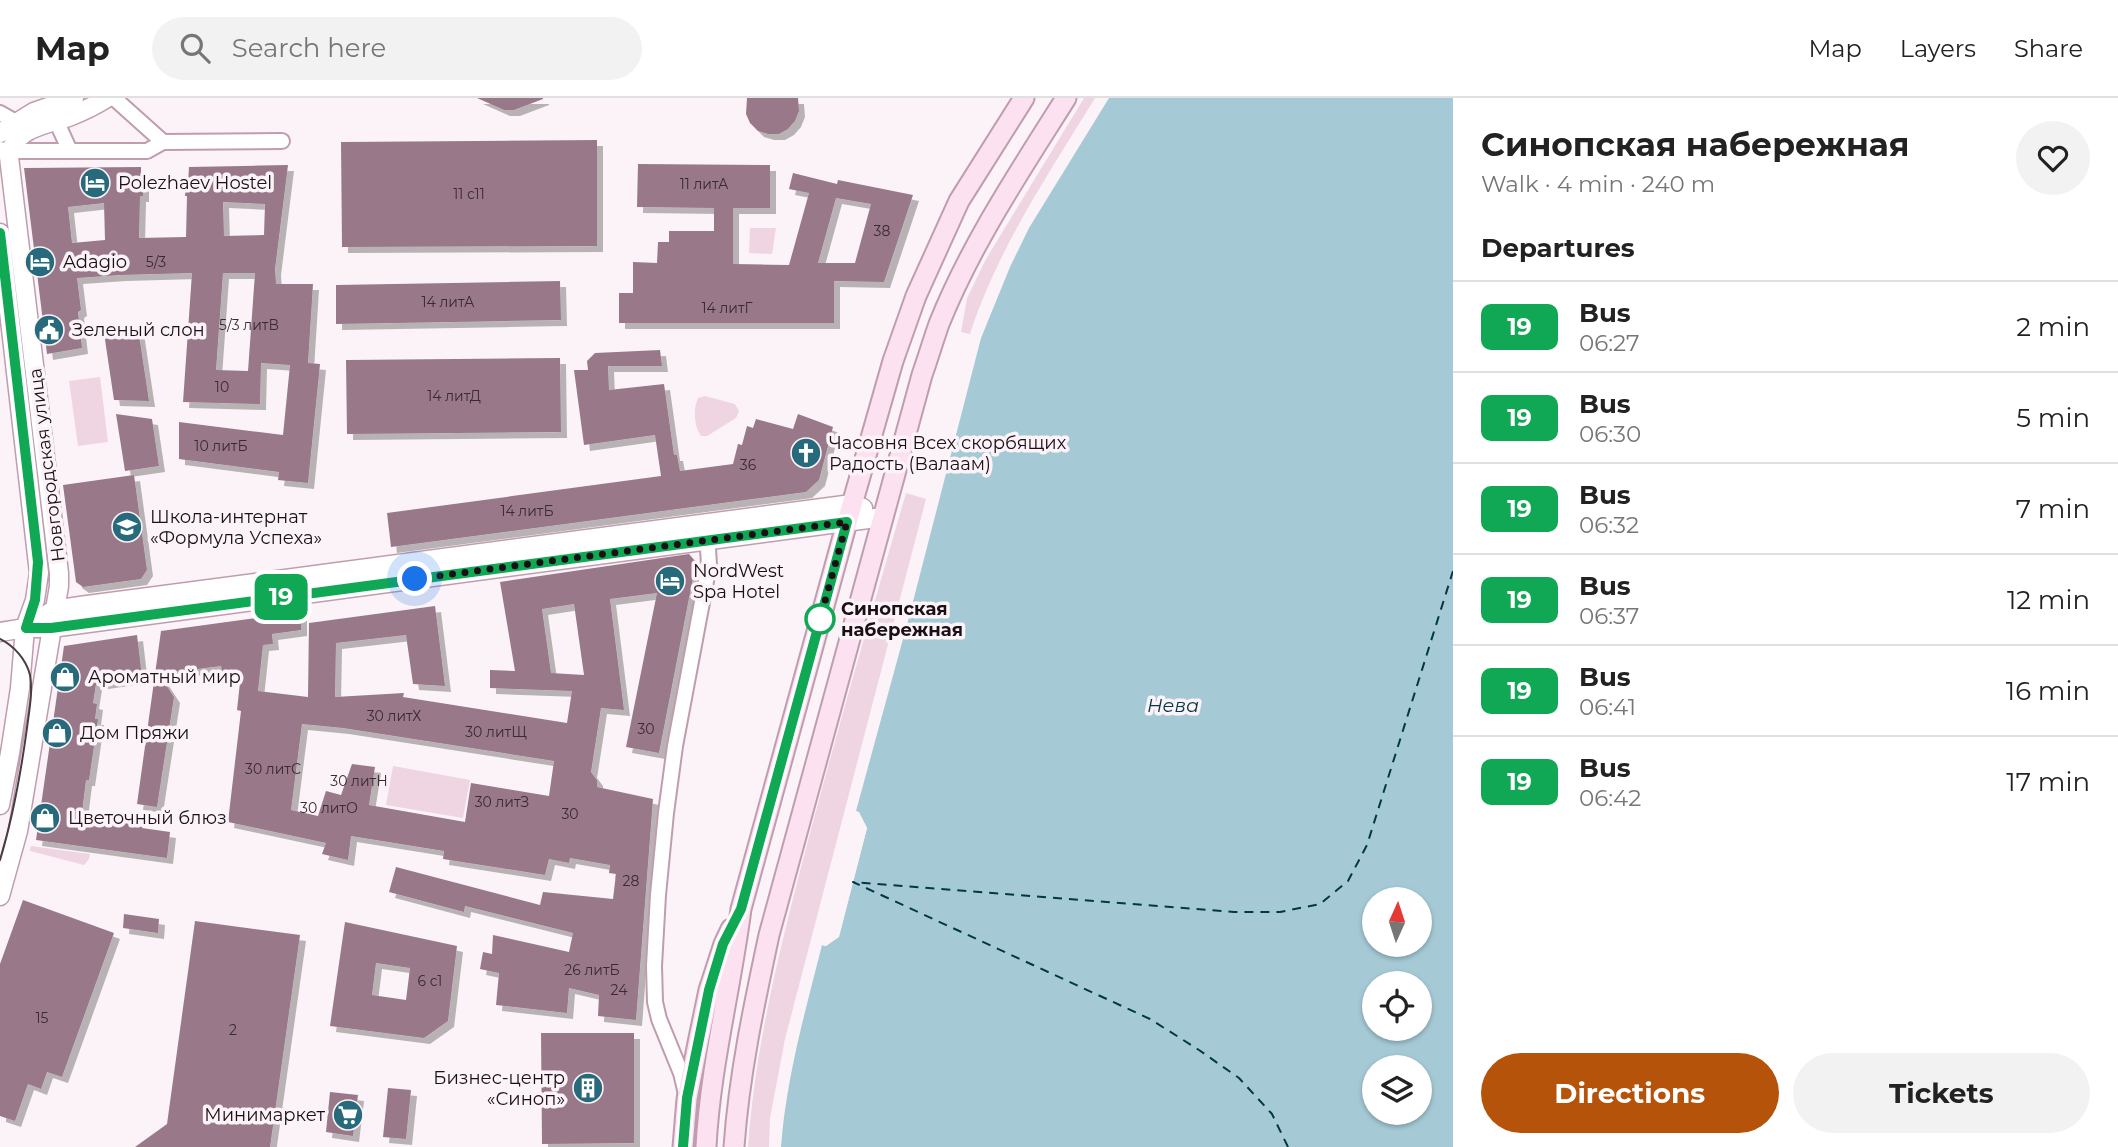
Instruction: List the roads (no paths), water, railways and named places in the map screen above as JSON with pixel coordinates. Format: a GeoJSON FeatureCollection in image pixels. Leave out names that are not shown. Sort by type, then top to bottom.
{"type":"FeatureCollection","features":[{"type":"Feature","properties":{"kind":"main road"},"geometry":{"type":"LineString","coordinates":[[706,1147],[718,1041],[741,909],[893,361],[916,296],[959,201],[1024,98]]}},
{"type":"Feature","properties":{"kind":"main road"},"geometry":{"type":"LineString","coordinates":[[734,1147],[750,1024],[769,935],[922,375],[953,292],[997,209],[1066,98]]}},
{"type":"Feature","properties":{"kind":"main road"},"geometry":{"type":"LineString","coordinates":[[681,1146],[687,1098],[709,990],[723,944],[741,909]]}},
{"type":"Feature","properties":{"kind":"street"},"geometry":{"type":"LineString","coordinates":[[53,114],[74,98]]}},
{"type":"Feature","properties":{"kind":"street"},"geometry":{"type":"LineString","coordinates":[[0,133],[14,122],[53,114],[71,116],[107,98]]}},
{"type":"Feature","properties":{"kind":"street"},"geometry":{"type":"LineString","coordinates":[[114,98],[163,142]]}},
{"type":"Feature","properties":{"kind":"street"},"geometry":{"type":"LineString","coordinates":[[53,114],[70,151]]}},
{"type":"Feature","properties":{"kind":"street"},"geometry":{"type":"LineString","coordinates":[[5,150],[16,140],[14,122]]}},
{"type":"Feature","properties":{"kind":"street"},"geometry":{"type":"LineString","coordinates":[[5,150],[147,151],[163,142],[282,141]]}},
{"type":"Feature","properties":{"kind":"street","name":"Новгородская улица"},"geometry":{"type":"LineString","coordinates":[[0,896],[18,831],[59,586],[59,559],[10,169],[5,150]]}},
{"type":"Feature","properties":{"kind":"street","name":"Новгородская улица"},"geometry":{"type":"LineString","coordinates":[[0,233],[38,562],[35,600],[26,628],[16,714],[0,805]]}},
{"type":"Feature","properties":{"kind":"street"},"geometry":{"type":"LineString","coordinates":[[0,632],[26,628],[53,619],[849,513],[883,517]]}},
{"type":"Feature","properties":{"kind":"street"},"geometry":{"type":"LineString","coordinates":[[687,1098],[681,1073],[659,1019],[655,1002],[654,966],[662,842],[675,746],[709,565],[707,532]]}},
{"type":"Feature","properties":{"kind":"water","name":"Нева"},"geometry":{"type":"Polygon","coordinates":[[[1109,98],[1453,98],[1453,1147],[781,1147],[792,1071],[822,945],[826,946],[839,936],[867,828],[856,811],[981,338],[1029,228],[1109,98]]]}},
{"type":"Feature","properties":{"kind":"tram line"},"geometry":{"type":"LineString","coordinates":[[0,639],[15,649],[22,658],[30,675],[31,688],[19,778],[0,860]]}},
{"type":"Feature","properties":{"kind":"place","name":"Polezhaev Hostel"},"geometry":{"type":"Point","coordinates":[95,183]}},
{"type":"Feature","properties":{"kind":"place","name":"Adagio"},"geometry":{"type":"Point","coordinates":[40,262]}},
{"type":"Feature","properties":{"kind":"place","name":"Зеленый слон"},"geometry":{"type":"Point","coordinates":[49,330]}},
{"type":"Feature","properties":{"kind":"place","name":"Часовня Всех скорбящих Радость (Валаам)"},"geometry":{"type":"Point","coordinates":[806,453]}},
{"type":"Feature","properties":{"kind":"place","name":"Школа-интернат «Формула Успеха»"},"geometry":{"type":"Point","coordinates":[127,527]}},
{"type":"Feature","properties":{"kind":"place","name":"NordWest Spa Hotel"},"geometry":{"type":"Point","coordinates":[670,581]}},
{"type":"Feature","properties":{"kind":"place","name":"Синопская набережная"},"geometry":{"type":"Point","coordinates":[820,619]}},
{"type":"Feature","properties":{"kind":"place","name":"Ароматный мир"},"geometry":{"type":"Point","coordinates":[65,677]}},
{"type":"Feature","properties":{"kind":"place","name":"Дом Пряжи"},"geometry":{"type":"Point","coordinates":[57,733]}},
{"type":"Feature","properties":{"kind":"place","name":"Цветочный блюз"},"geometry":{"type":"Point","coordinates":[45,818]}},
{"type":"Feature","properties":{"kind":"place","name":"Бизнес-центр «Синоп»"},"geometry":{"type":"Point","coordinates":[588,1088]}},
{"type":"Feature","properties":{"kind":"place","name":"Минимаркет"},"geometry":{"type":"Point","coordinates":[348,1115]}}]}
